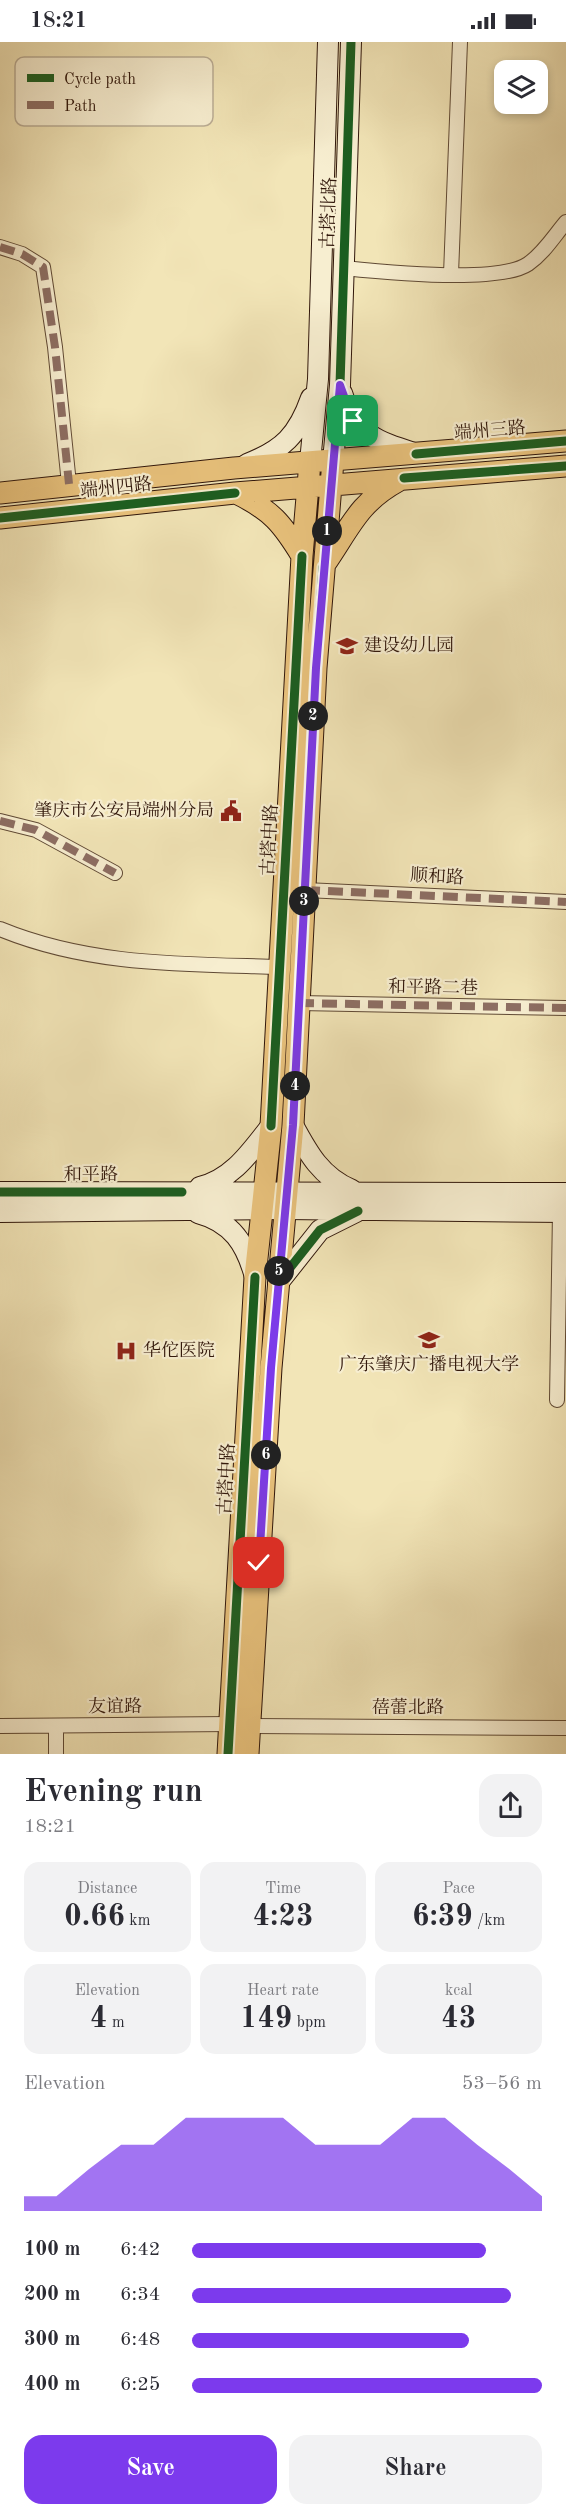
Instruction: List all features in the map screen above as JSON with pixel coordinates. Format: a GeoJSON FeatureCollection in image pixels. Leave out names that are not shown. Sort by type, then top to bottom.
{"type":"FeatureCollection","features":[{"type":"Feature","properties":{"kind":"main road","name":"古塔北路"},"geometry":{"type":"LineString","coordinates":[[310,462],[318,379],[328,42]]}},
{"type":"Feature","properties":{"kind":"main road","name":"古塔北路"},"geometry":{"type":"LineString","coordinates":[[333,461],[340,385],[351,42]]}},
{"type":"Feature","properties":{"kind":"main road"},"geometry":{"type":"LineString","coordinates":[[234,468],[268,456],[290,439],[305,414],[318,379]]}},
{"type":"Feature","properties":{"kind":"main road"},"geometry":{"type":"LineString","coordinates":[[340,385],[347,408],[357,425],[391,446],[416,454]]}},
{"type":"Feature","properties":{"kind":"main road","name":"端州三路"},"geometry":{"type":"LineString","coordinates":[[310,462],[566,441]]}},
{"type":"Feature","properties":{"kind":"main road","name":"古塔中路"},"geometry":{"type":"LineString","coordinates":[[248,1754],[240,1725],[250,1369],[255,1277],[271,1125],[279,967],[306,668],[323,567],[333,461]]}},
{"type":"Feature","properties":{"kind":"main road","name":"端州四路"},"geometry":{"type":"LineString","coordinates":[[0,493],[69,484],[310,462]]}},
{"type":"Feature","properties":{"kind":"main road","name":"古塔中路"},"geometry":{"type":"LineString","coordinates":[[228,1754],[240,1725],[293,1125],[305,890],[306,668],[302,556],[310,462]]}},
{"type":"Feature","properties":{"kind":"main road"},"geometry":{"type":"LineString","coordinates":[[331,485],[566,466]]}},
{"type":"Feature","properties":{"kind":"main road"},"geometry":{"type":"LineString","coordinates":[[323,567],[359,510],[376,493],[404,478]]}},
{"type":"Feature","properties":{"kind":"main road","name":"端州四路"},"geometry":{"type":"LineString","coordinates":[[0,518],[331,485]]}},
{"type":"Feature","properties":{"kind":"main road"},"geometry":{"type":"LineString","coordinates":[[235,493],[264,507],[278,519],[302,556]]}},
{"type":"Feature","properties":{"kind":"main road"},"geometry":{"type":"LineString","coordinates":[[255,1277],[244,1246],[235,1233],[183,1200],[223,1178],[243,1161],[271,1125]]}},
{"type":"Feature","properties":{"kind":"main road"},"geometry":{"type":"LineString","coordinates":[[278,1283],[320,1230],[358,1202],[319,1168],[293,1125]]}},
{"type":"Feature","properties":{"kind":"main road","name":"和平路"},"geometry":{"type":"LineString","coordinates":[[0,1192],[183,1200],[564,1206]]}},
{"type":"Feature","properties":{"kind":"main road","name":"和平路"},"geometry":{"type":"LineString","coordinates":[[0,1212],[183,1200]]}},
{"type":"Feature","properties":{"kind":"main road"},"geometry":{"type":"LineString","coordinates":[[250,1369],[271,1368]]}},
{"type":"Feature","properties":{"kind":"street"},"geometry":{"type":"LineString","coordinates":[[452,274],[460,42]]}},
{"type":"Feature","properties":{"kind":"street"},"geometry":{"type":"LineString","coordinates":[[344,268],[494,274],[527,265],[540,254],[566,222]]}},
{"type":"Feature","properties":{"kind":"street"},"geometry":{"type":"LineString","coordinates":[[0,247],[22,254],[42,267],[55,346],[69,484]]}},
{"type":"Feature","properties":{"kind":"street"},"geometry":{"type":"LineString","coordinates":[[0,821],[36,830],[115,873]]}},
{"type":"Feature","properties":{"kind":"street","name":"顺和路"},"geometry":{"type":"LineString","coordinates":[[305,890],[566,902]]}},
{"type":"Feature","properties":{"kind":"street"},"geometry":{"type":"LineString","coordinates":[[0,929],[25,939],[96,957],[141,963],[279,967]]}},
{"type":"Feature","properties":{"kind":"street","name":"和平路二巷"},"geometry":{"type":"LineString","coordinates":[[299,1003],[566,1008]]}},
{"type":"Feature","properties":{"kind":"street"},"geometry":{"type":"LineString","coordinates":[[557,1400],[564,1206]]}},
{"type":"Feature","properties":{"kind":"street","name":"友谊路"},"geometry":{"type":"LineString","coordinates":[[0,1726],[240,1725]]}},
{"type":"Feature","properties":{"kind":"street","name":"蓓蕾北路"},"geometry":{"type":"LineString","coordinates":[[240,1725],[566,1728]]}},
{"type":"Feature","properties":{"kind":"street"},"geometry":{"type":"LineString","coordinates":[[56,1726],[56,1754]]}},
{"type":"Feature","properties":{"kind":"marked path"},"geometry":{"type":"LineString","coordinates":[[0,247],[22,254],[43,267],[55,347],[69,484]]}},
{"type":"Feature","properties":{"kind":"marked path"},"geometry":{"type":"LineString","coordinates":[[0,821],[36,830],[115,873]]}},
{"type":"Feature","properties":{"kind":"marked path"},"geometry":{"type":"LineString","coordinates":[[305,890],[566,902]]}},
{"type":"Feature","properties":{"kind":"marked path"},"geometry":{"type":"LineString","coordinates":[[299,1003],[566,1008]]}},
{"type":"Feature","properties":{"kind":"cycle path"},"geometry":{"type":"LineString","coordinates":[[340,385],[351,42]]}},
{"type":"Feature","properties":{"kind":"cycle path"},"geometry":{"type":"LineString","coordinates":[[416,454],[566,441]]}},
{"type":"Feature","properties":{"kind":"cycle path"},"geometry":{"type":"LineString","coordinates":[[404,478],[566,466]]}},
{"type":"Feature","properties":{"kind":"cycle path"},"geometry":{"type":"LineString","coordinates":[[0,518],[235,493]]}},
{"type":"Feature","properties":{"kind":"cycle path"},"geometry":{"type":"LineString","coordinates":[[271,1126],[302,556]]}},
{"type":"Feature","properties":{"kind":"cycle path"},"geometry":{"type":"LineString","coordinates":[[293,1125],[323,567]]}},
{"type":"Feature","properties":{"kind":"cycle path"},"geometry":{"type":"LineString","coordinates":[[0,1192],[182,1192]]}},
{"type":"Feature","properties":{"kind":"cycle path"},"geometry":{"type":"LineString","coordinates":[[278,1283],[320,1230],[358,1211]]}},
{"type":"Feature","properties":{"kind":"cycle path"},"geometry":{"type":"LineString","coordinates":[[228,1754],[255,1277]]}},
{"type":"Feature","properties":{"kind":"place","name":"建设幼儿园"},"geometry":{"type":"Point","coordinates":[347,646]}},
{"type":"Feature","properties":{"kind":"place","name":"肇庆市公安局端州分局"},"geometry":{"type":"Point","coordinates":[231,811]}},
{"type":"Feature","properties":{"kind":"place","name":"广东肇庆广播电视大学"},"geometry":{"type":"Point","coordinates":[429,1340]}},
{"type":"Feature","properties":{"kind":"place","name":"华佗医院"},"geometry":{"type":"Point","coordinates":[126,1351]}},
{"type":"Feature","properties":{"kind":"route"},"geometry":{"type":"LineString","coordinates":[[259,1563],[271,1368],[293,1125],[316,668],[340,385],[353,421]]}}]}
